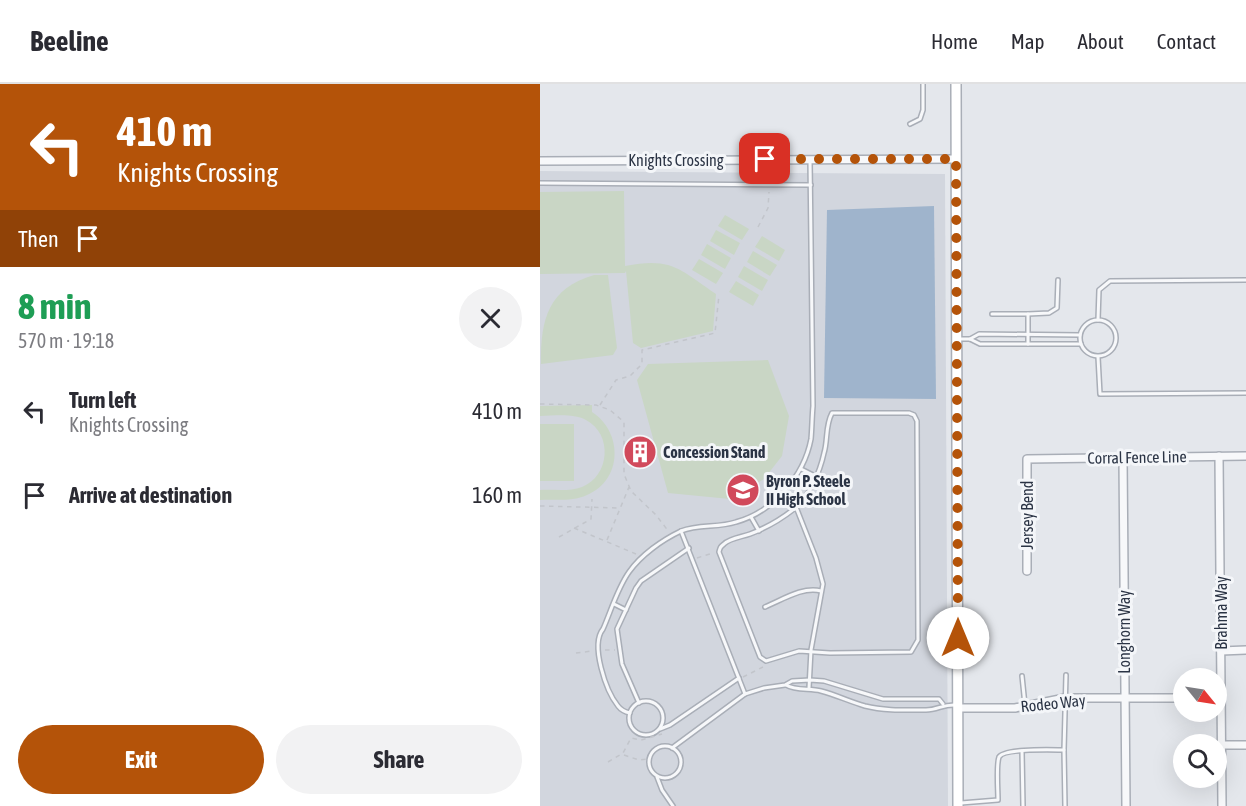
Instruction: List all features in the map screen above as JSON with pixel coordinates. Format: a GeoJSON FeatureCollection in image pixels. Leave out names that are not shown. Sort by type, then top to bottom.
{"type":"FeatureCollection","features":[{"type":"Feature","properties":{"kind":"main road"},"geometry":{"type":"LineString","coordinates":[[956,84],[958,804]]}},
{"type":"Feature","properties":{"kind":"street","name":"Knights Crossing"},"geometry":{"type":"LineString","coordinates":[[540,161],[956,159]]}},
{"type":"Feature","properties":{"kind":"street","name":"Brahma Way"},"geometry":{"type":"LineString","coordinates":[[1220,456],[1220,668]]}},
{"type":"Feature","properties":{"kind":"street","name":"Corral Fence Line"},"geometry":{"type":"LineString","coordinates":[[1027,459],[1246,456]]}},
{"type":"Feature","properties":{"kind":"street","name":"Longhorn Way"},"geometry":{"type":"LineString","coordinates":[[1123,458],[1126,806]]}},
{"type":"Feature","properties":{"kind":"street","name":"Jersey Bend"},"geometry":{"type":"LineString","coordinates":[[1027,459],[1027,571]]}},
{"type":"Feature","properties":{"kind":"street"},"geometry":{"type":"LineString","coordinates":[[1221,651],[1246,650]]}},
{"type":"Feature","properties":{"kind":"street","name":"Rodeo Way"},"geometry":{"type":"LineString","coordinates":[[958,706],[1015,708],[1065,699],[1173,698]]}},
{"type":"Feature","properties":{"kind":"street"},"geometry":{"type":"LineString","coordinates":[[1227,745],[1246,745]]}},
{"type":"Feature","properties":{"kind":"street","name":"Brahma Way"},"geometry":{"type":"LineString","coordinates":[[1222,788],[1222,806]]}},
{"type":"Feature","properties":{"kind":"lane"},"geometry":{"type":"LineString","coordinates":[[910,124],[920,119],[923,110],[923,84]]}},
{"type":"Feature","properties":{"kind":"lane"},"geometry":{"type":"LineString","coordinates":[[630,713],[619,708],[609,690],[597,650],[598,635],[603,629],[629,572],[641,559],[672,535],[692,526],[736,523],[776,499],[800,468],[810,439],[813,406],[810,159]]}},
{"type":"Feature","properties":{"kind":"lane"},"geometry":{"type":"LineString","coordinates":[[540,183],[811,185]]}},
{"type":"Feature","properties":{"kind":"lane"},"geometry":{"type":"LineString","coordinates":[[992,314],[1048,313],[1058,308],[1058,280]]}},
{"type":"Feature","properties":{"kind":"lane"},"geometry":{"type":"LineString","coordinates":[[1098,321],[1099,290],[1110,281],[1246,280]]}},
{"type":"Feature","properties":{"kind":"lane"},"geometry":{"type":"LineString","coordinates":[[1028,344],[1029,314]]}},
{"type":"Feature","properties":{"kind":"lane"},"geometry":{"type":"LineString","coordinates":[[1098,321],[1107,322],[1112,327],[1116,338],[1113,349],[1104,356],[1098,357],[1087,353],[1081,344],[1080,335],[1089,322],[1098,321]]}},
{"type":"Feature","properties":{"kind":"lane"},"geometry":{"type":"LineString","coordinates":[[970,339],[979,334],[1080,335]]}},
{"type":"Feature","properties":{"kind":"lane"},"geometry":{"type":"LineString","coordinates":[[956,338],[970,339],[980,344],[1081,344]]}},
{"type":"Feature","properties":{"kind":"lane"},"geometry":{"type":"LineString","coordinates":[[1098,357],[1100,394],[1246,393]]}},
{"type":"Feature","properties":{"kind":"lane"},"geometry":{"type":"LineString","coordinates":[[832,413],[909,413],[914,415],[917,421],[918,640],[911,652],[830,653],[812,650],[799,651],[766,661],[760,657],[719,552],[721,547],[729,541],[759,531],[778,521],[796,507],[805,495],[824,454],[827,421],[832,413]]}},
{"type":"Feature","properties":{"kind":"lane"},"geometry":{"type":"LineString","coordinates":[[800,468],[815,476]]}},
{"type":"Feature","properties":{"kind":"lane"},"geometry":{"type":"LineString","coordinates":[[796,507],[816,558],[822,584],[809,688]]}},
{"type":"Feature","properties":{"kind":"lane"},"geometry":{"type":"LineString","coordinates":[[751,516],[759,531]]}},
{"type":"Feature","properties":{"kind":"lane"},"geometry":{"type":"LineString","coordinates":[[681,531],[745,694]]}},
{"type":"Feature","properties":{"kind":"lane"},"geometry":{"type":"LineString","coordinates":[[639,703],[622,664],[617,629],[641,581],[689,548]]}},
{"type":"Feature","properties":{"kind":"lane"},"geometry":{"type":"LineString","coordinates":[[765,607],[804,590],[821,591]]}},
{"type":"Feature","properties":{"kind":"lane"},"geometry":{"type":"LineString","coordinates":[[614,604],[626,610]]}},
{"type":"Feature","properties":{"kind":"lane"},"geometry":{"type":"LineString","coordinates":[[1065,806],[1066,675]]}},
{"type":"Feature","properties":{"kind":"lane"},"geometry":{"type":"LineString","coordinates":[[1022,676],[1025,705]]}},
{"type":"Feature","properties":{"kind":"lane"},"geometry":{"type":"LineString","coordinates":[[658,729],[663,720],[660,710],[652,703],[639,703],[630,713],[631,724],[638,733],[649,735],[670,725],[739,678]]}},
{"type":"Feature","properties":{"kind":"lane"},"geometry":{"type":"LineString","coordinates":[[672,748],[745,694],[785,685],[792,681],[824,681],[883,699],[939,699],[944,704],[958,706]]}},
{"type":"Feature","properties":{"kind":"lane"},"geometry":{"type":"LineString","coordinates":[[785,685],[791,688],[809,688],[885,710],[936,710],[944,704]]}},
{"type":"Feature","properties":{"kind":"lane"},"geometry":{"type":"LineString","coordinates":[[657,777],[663,779],[673,776],[680,768],[680,758],[672,748],[659,747],[649,759],[650,770],[657,777],[673,806]]}},
{"type":"Feature","properties":{"kind":"lane"},"geometry":{"type":"LineString","coordinates":[[998,806],[1000,755],[1022,751],[1064,750]]}},
{"type":"Feature","properties":{"kind":"lane"},"geometry":{"type":"LineString","coordinates":[[1022,751],[1023,806]]}},
{"type":"Feature","properties":{"kind":"lane"},"geometry":{"type":"LineString","coordinates":[[958,804],[998,800]]}},
{"type":"Feature","properties":{"kind":"path"},"geometry":{"type":"LineString","coordinates":[[758,227],[768,208],[769,185]]}},
{"type":"Feature","properties":{"kind":"path"},"geometry":{"type":"LineString","coordinates":[[600,406],[616,380],[630,376],[642,364],[642,350],[715,333],[719,295]]}},
{"type":"Feature","properties":{"kind":"path"},"geometry":{"type":"LineString","coordinates":[[540,404],[600,406],[610,410],[624,422],[624,474],[631,491],[656,515],[672,535]]}},
{"type":"Feature","properties":{"kind":"path"},"geometry":{"type":"LineString","coordinates":[[789,485],[805,495]]}},
{"type":"Feature","properties":{"kind":"path"},"geometry":{"type":"LineString","coordinates":[[607,540],[629,486]]}},
{"type":"Feature","properties":{"kind":"path"},"geometry":{"type":"LineString","coordinates":[[559,537],[591,519],[592,498]]}},
{"type":"Feature","properties":{"kind":"path"},"geometry":{"type":"LineString","coordinates":[[540,507],[620,508]]}},
{"type":"Feature","properties":{"kind":"path"},"geometry":{"type":"LineString","coordinates":[[574,528],[607,540],[637,554],[641,559]]}},
{"type":"Feature","properties":{"kind":"path"},"geometry":{"type":"LineString","coordinates":[[693,559],[719,552]]}},
{"type":"Feature","properties":{"kind":"path"},"geometry":{"type":"LineString","coordinates":[[622,754],[628,758],[649,759]]}},
{"type":"Feature","properties":{"kind":"shaded area","name":"Byron P. Steele II High School"},"geometry":{"type":"Polygon","coordinates":[[[540,171],[945,174],[948,806],[540,806],[540,171]]]}},
{"type":"Feature","properties":{"kind":"green space"},"geometry":{"type":"Polygon","coordinates":[[[624,191],[625,266],[665,264],[683,272],[716,294],[713,331],[641,348],[633,343],[626,271],[625,273],[540,274],[540,192],[624,191]]]}},
{"type":"Feature","properties":{"kind":"green space"},"geometry":{"type":"Polygon","coordinates":[[[725,215],[749,229],[742,240],[718,226],[725,215]]]}},
{"type":"Feature","properties":{"kind":"green space"},"geometry":{"type":"Polygon","coordinates":[[[716,230],[740,243],[734,255],[710,241],[716,230]]]}},
{"type":"Feature","properties":{"kind":"green space"},"geometry":{"type":"Polygon","coordinates":[[[762,236],[785,250],[779,261],[755,247],[762,236]]]}},
{"type":"Feature","properties":{"kind":"green space"},"geometry":{"type":"Polygon","coordinates":[[[707,244],[731,258],[725,269],[701,255],[707,244]]]}},
{"type":"Feature","properties":{"kind":"green space"},"geometry":{"type":"Polygon","coordinates":[[[753,251],[777,265],[770,276],[747,262],[753,251]]]}},
{"type":"Feature","properties":{"kind":"green space"},"geometry":{"type":"Polygon","coordinates":[[[699,259],[723,273],[716,284],[692,270],[699,259]]]}},
{"type":"Feature","properties":{"kind":"green space"},"geometry":{"type":"Polygon","coordinates":[[[744,266],[768,280],[762,291],[738,277],[744,266]]]}},
{"type":"Feature","properties":{"kind":"green space"},"geometry":{"type":"Polygon","coordinates":[[[594,275],[608,275],[617,348],[613,355],[541,364],[545,319],[550,307],[567,288],[594,275]]]}},
{"type":"Feature","properties":{"kind":"green space"},"geometry":{"type":"Polygon","coordinates":[[[736,281],[759,295],[753,306],[729,292],[736,281]]]}},
{"type":"Feature","properties":{"kind":"green space"},"geometry":{"type":"Polygon","coordinates":[[[768,360],[789,416],[782,456],[764,479],[730,499],[668,493],[637,380],[648,364],[768,360]]]}},
{"type":"Feature","properties":{"kind":"green space"},"geometry":{"type":"Polygon","coordinates":[[[592,405],[592,412],[602,421],[614,443],[613,467],[607,479],[599,488],[581,497],[540,500],[540,490],[572,489],[591,482],[603,465],[605,455],[601,435],[595,426],[575,416],[540,416],[540,406],[592,405]]]}},
{"type":"Feature","properties":{"kind":"green space"},"geometry":{"type":"Polygon","coordinates":[[[540,424],[574,424],[574,481],[540,481],[540,424]]]}},
{"type":"Feature","properties":{"kind":"water"},"geometry":{"type":"Polygon","coordinates":[[[934,206],[936,399],[824,398],[827,210],[934,206]]]}},
{"type":"Feature","properties":{"kind":"place","name":"Concession Stand"},"geometry":{"type":"Point","coordinates":[640,452]}},
{"type":"Feature","properties":{"kind":"place","name":"Byron P. Steele II High School"},"geometry":{"type":"Point","coordinates":[743,490]}},
{"type":"Feature","properties":{"kind":"route"},"geometry":{"type":"LineString","coordinates":[[765,159],[956,159],[958,638]]}}]}
